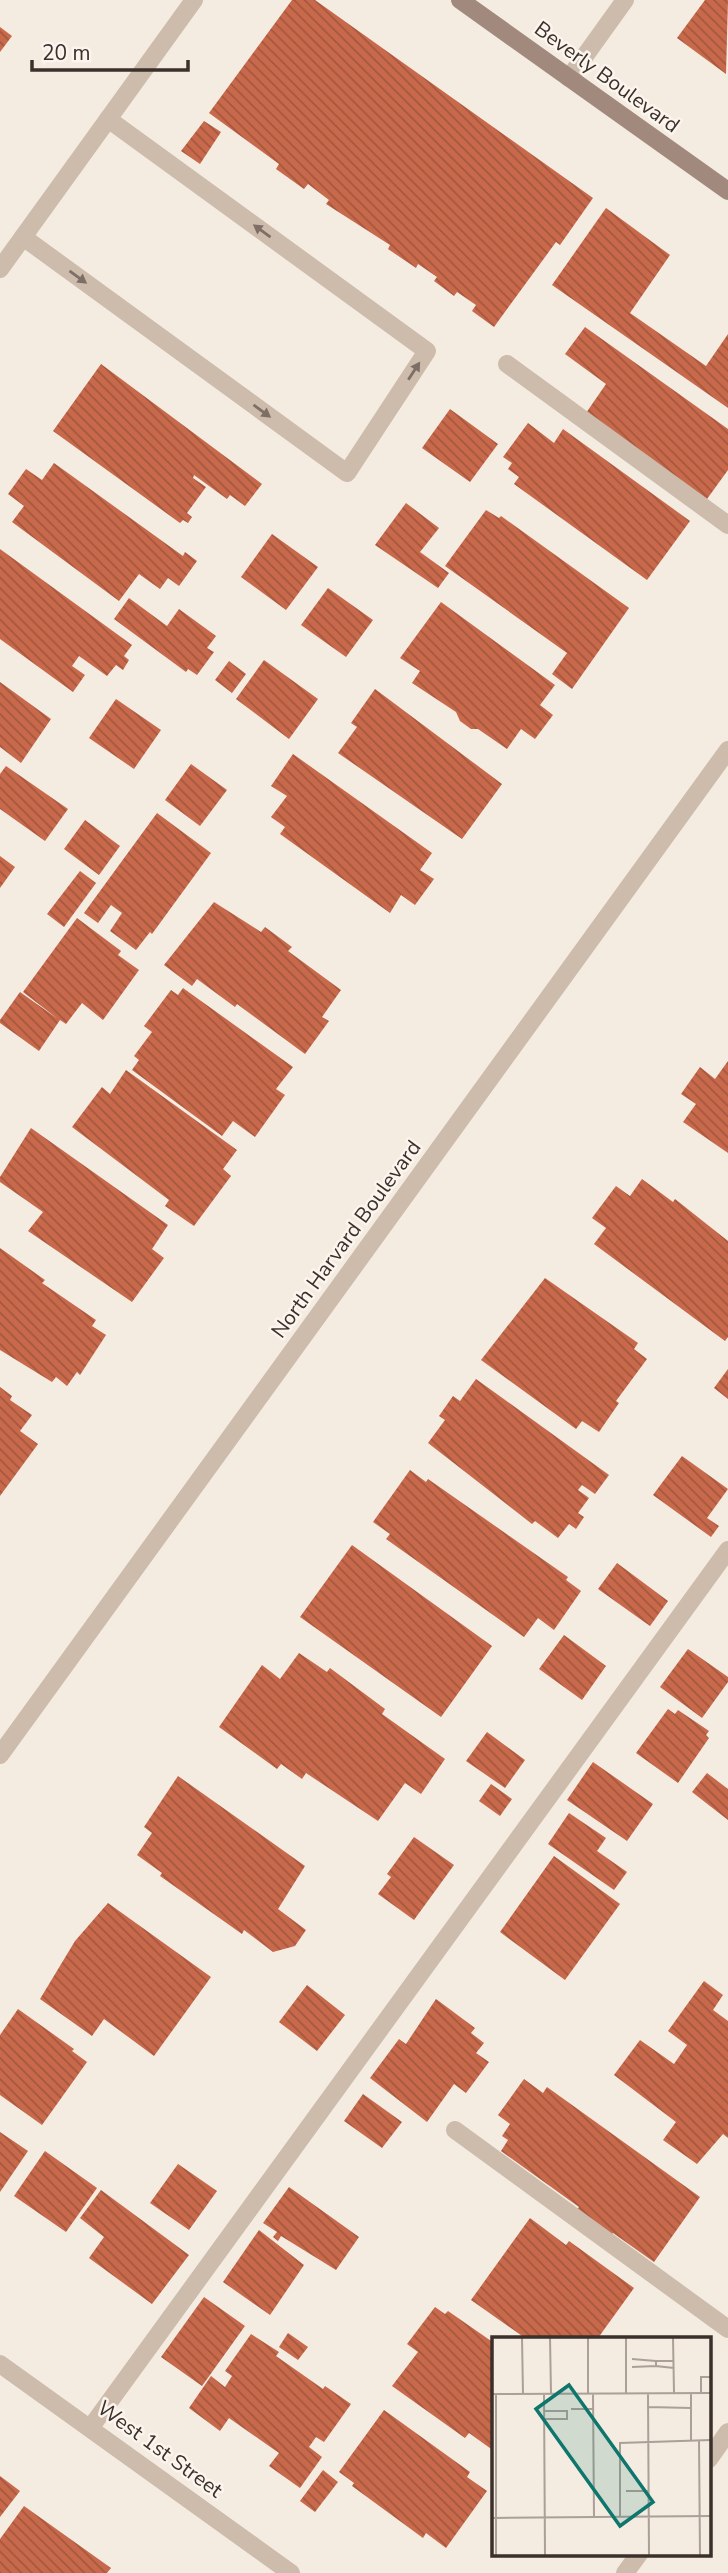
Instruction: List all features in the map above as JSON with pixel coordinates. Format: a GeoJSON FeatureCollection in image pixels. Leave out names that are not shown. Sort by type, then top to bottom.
{"type":"FeatureCollection","features":[{"type":"Feature","properties":{"kind":"main road","name":"Beverly Boulevard"},"geometry":{"type":"LineString","coordinates":[[460,0],[728,191]]}},
{"type":"Feature","properties":{"kind":"street"},"geometry":{"type":"LineString","coordinates":[[0,269],[194,0]]}},
{"type":"Feature","properties":{"kind":"street"},"geometry":{"type":"LineString","coordinates":[[569,78],[625,0]]}},
{"type":"Feature","properties":{"kind":"street"},"geometry":{"type":"LineString","coordinates":[[23,237],[347,473],[427,351],[108,119]]}},
{"type":"Feature","properties":{"kind":"street"},"geometry":{"type":"LineString","coordinates":[[507,364],[728,525]]}},
{"type":"Feature","properties":{"kind":"street","name":"North Harvard Boulevard"},"geometry":{"type":"LineString","coordinates":[[0,1755],[728,750]]}},
{"type":"Feature","properties":{"kind":"street"},"geometry":{"type":"LineString","coordinates":[[92,2427],[728,1550]]}},
{"type":"Feature","properties":{"kind":"street"},"geometry":{"type":"LineString","coordinates":[[455,2130],[728,2329]]}},
{"type":"Feature","properties":{"kind":"street","name":"West 1st Street"},"geometry":{"type":"LineString","coordinates":[[0,2364],[92,2427],[291,2573]]}},
{"type":"Feature","properties":{"kind":"street"},"geometry":{"type":"LineString","coordinates":[[710,2458],[728,2432]]}},
{"type":"Feature","properties":{"kind":"street"},"geometry":{"type":"LineString","coordinates":[[625,2573],[638,2556]]}},
{"type":"Feature","properties":{"kind":"building"},"geometry":{"type":"Polygon","coordinates":[[[292,0],[315,0],[593,198],[560,245],[556,242],[494,327],[472,311],[476,305],[457,292],[454,296],[434,281],[437,277],[418,264],[416,268],[388,249],[390,245],[326,204],[329,200],[308,184],[304,189],[276,169],[279,164],[209,113],[292,0]]]}},
{"type":"Feature","properties":{"kind":"building"},"geometry":{"type":"Polygon","coordinates":[[[705,0],[728,0],[726,74],[677,38],[705,0]]]}},
{"type":"Feature","properties":{"kind":"building"},"geometry":{"type":"Polygon","coordinates":[[[0,27],[12,36],[0,52],[0,27]]]}},
{"type":"Feature","properties":{"kind":"building"},"geometry":{"type":"Polygon","coordinates":[[[204,121],[221,132],[200,164],[181,151],[204,121]]]}},
{"type":"Feature","properties":{"kind":"building"},"geometry":{"type":"Polygon","coordinates":[[[606,208],[670,255],[630,313],[706,366],[728,334],[728,408],[552,285],[606,208]]]}},
{"type":"Feature","properties":{"kind":"building"},"geometry":{"type":"Polygon","coordinates":[[[585,327],[728,429],[728,470],[707,499],[586,413],[606,384],[565,354],[585,327]]]}},
{"type":"Feature","properties":{"kind":"building"},"geometry":{"type":"Polygon","coordinates":[[[101,364],[262,484],[245,506],[230,495],[227,499],[194,475],[193,478],[206,487],[187,513],[192,517],[188,523],[183,520],[180,523],[53,431],[101,364]]]}},
{"type":"Feature","properties":{"kind":"building"},"geometry":{"type":"Polygon","coordinates":[[[450,409],[498,444],[470,482],[422,448],[450,409]]]}},
{"type":"Feature","properties":{"kind":"building"},"geometry":{"type":"Polygon","coordinates":[[[528,423],[554,443],[563,429],[690,521],[647,580],[514,484],[519,477],[508,469],[512,463],[503,457],[528,423]]]}},
{"type":"Feature","properties":{"kind":"building"},"geometry":{"type":"Polygon","coordinates":[[[54,463],[183,556],[185,552],[197,561],[179,586],[168,578],[160,589],[139,574],[119,601],[12,522],[24,506],[8,494],[26,469],[42,480],[54,463]]]}},
{"type":"Feature","properties":{"kind":"building"},"geometry":{"type":"Polygon","coordinates":[[[406,503],[439,528],[420,552],[449,573],[438,588],[375,545],[406,503]]]}},
{"type":"Feature","properties":{"kind":"building"},"geometry":{"type":"Polygon","coordinates":[[[486,510],[499,518],[501,516],[629,608],[572,689],[552,674],[567,653],[445,566],[486,510]]]}},
{"type":"Feature","properties":{"kind":"building"},"geometry":{"type":"Polygon","coordinates":[[[272,534],[318,567],[286,610],[241,577],[272,534]]]}},
{"type":"Feature","properties":{"kind":"building"},"geometry":{"type":"Polygon","coordinates":[[[0,549],[132,645],[124,656],[129,660],[123,670],[116,665],[107,676],[79,656],[72,666],[85,675],[73,692],[0,639],[0,549]]]}},
{"type":"Feature","properties":{"kind":"building"},"geometry":{"type":"Polygon","coordinates":[[[328,588],[373,620],[346,657],[301,625],[328,588]]]}},
{"type":"Feature","properties":{"kind":"building"},"geometry":{"type":"Polygon","coordinates":[[[129,598],[167,626],[179,609],[216,636],[207,648],[214,652],[197,675],[188,669],[186,672],[114,619],[129,598]]]}},
{"type":"Feature","properties":{"kind":"building"},"geometry":{"type":"Polygon","coordinates":[[[441,602],[555,685],[540,705],[553,715],[535,739],[521,729],[507,749],[478,729],[471,729],[460,721],[456,712],[412,683],[420,671],[400,658],[441,602]]]}},
{"type":"Feature","properties":{"kind":"building"},"geometry":{"type":"Polygon","coordinates":[[[264,660],[318,699],[289,739],[236,699],[264,660]]]}},
{"type":"Feature","properties":{"kind":"building"},"geometry":{"type":"Polygon","coordinates":[[[229,661],[246,674],[232,693],[215,680],[229,661]]]}},
{"type":"Feature","properties":{"kind":"building"},"geometry":{"type":"Polygon","coordinates":[[[0,682],[51,719],[21,763],[0,747],[0,682]]]}},
{"type":"Feature","properties":{"kind":"building"},"geometry":{"type":"Polygon","coordinates":[[[375,689],[502,784],[462,839],[338,753],[357,727],[351,723],[375,689]]]}},
{"type":"Feature","properties":{"kind":"building"},"geometry":{"type":"Polygon","coordinates":[[[116,699],[161,730],[134,769],[89,738],[116,699]]]}},
{"type":"Feature","properties":{"kind":"building"},"geometry":{"type":"Polygon","coordinates":[[[293,754],[432,853],[420,870],[434,879],[415,905],[401,895],[390,913],[280,834],[285,827],[271,817],[287,796],[271,786],[293,754]]]}},
{"type":"Feature","properties":{"kind":"building"},"geometry":{"type":"Polygon","coordinates":[[[191,764],[227,790],[200,826],[165,800],[191,764]]]}},
{"type":"Feature","properties":{"kind":"building"},"geometry":{"type":"Polygon","coordinates":[[[6,766],[68,809],[45,841],[0,809],[0,774],[6,766]]]}},
{"type":"Feature","properties":{"kind":"building"},"geometry":{"type":"Polygon","coordinates":[[[157,813],[211,853],[152,934],[150,932],[136,950],[110,931],[122,913],[111,905],[98,923],[84,913],[157,813]]]}},
{"type":"Feature","properties":{"kind":"building"},"geometry":{"type":"Polygon","coordinates":[[[85,820],[120,846],[99,875],[64,849],[85,820]]]}},
{"type":"Feature","properties":{"kind":"building"},"geometry":{"type":"Polygon","coordinates":[[[0,856],[15,867],[0,888],[0,856]]]}},
{"type":"Feature","properties":{"kind":"building"},"geometry":{"type":"Polygon","coordinates":[[[80,871],[96,883],[64,927],[47,914],[80,871]]]}},
{"type":"Feature","properties":{"kind":"building"},"geometry":{"type":"Polygon","coordinates":[[[214,902],[261,932],[265,927],[292,947],[288,951],[341,990],[322,1017],[329,1021],[305,1054],[237,1004],[235,1007],[197,979],[192,986],[164,965],[214,902]]]}},
{"type":"Feature","properties":{"kind":"building"},"geometry":{"type":"Polygon","coordinates":[[[77,918],[121,951],[118,955],[139,970],[103,1020],[82,1003],[66,1024],[60,1020],[39,1051],[0,1023],[0,1020],[20,992],[58,1019],[23,992],[77,918]]]}},
{"type":"Feature","properties":{"kind":"building"},"geometry":{"type":"Polygon","coordinates":[[[183,988],[293,1067],[276,1089],[285,1095],[255,1137],[233,1121],[222,1136],[132,1070],[139,1060],[134,1056],[152,1032],[144,1026],[171,990],[178,995],[183,988]]]}},
{"type":"Feature","properties":{"kind":"building"},"geometry":{"type":"Polygon","coordinates":[[[728,1061],[728,1153],[683,1122],[696,1104],[681,1094],[700,1067],[715,1079],[728,1061]]]}},
{"type":"Feature","properties":{"kind":"building"},"geometry":{"type":"Polygon","coordinates":[[[126,1070],[237,1150],[223,1169],[231,1176],[194,1226],[165,1206],[169,1200],[72,1127],[102,1087],[110,1094],[126,1070]]]}},
{"type":"Feature","properties":{"kind":"building"},"geometry":{"type":"Polygon","coordinates":[[[31,1128],[168,1225],[152,1249],[164,1258],[132,1302],[28,1231],[43,1212],[0,1182],[0,1177],[31,1128]]]}},
{"type":"Feature","properties":{"kind":"building"},"geometry":{"type":"Polygon","coordinates":[[[642,1179],[673,1202],[675,1199],[728,1241],[728,1337],[725,1341],[594,1244],[606,1228],[592,1218],[616,1186],[630,1196],[642,1179]]]}},
{"type":"Feature","properties":{"kind":"building"},"geometry":{"type":"Polygon","coordinates":[[[0,1248],[45,1280],[42,1283],[96,1320],[92,1326],[106,1335],[80,1375],[77,1372],[67,1386],[56,1377],[52,1382],[0,1350],[0,1248]]]}},
{"type":"Feature","properties":{"kind":"building"},"geometry":{"type":"Polygon","coordinates":[[[545,1278],[638,1343],[634,1349],[647,1359],[616,1401],[619,1403],[599,1432],[582,1421],[576,1429],[481,1360],[545,1278]]]}},
{"type":"Feature","properties":{"kind":"building"},"geometry":{"type":"Polygon","coordinates":[[[728,1369],[728,1399],[714,1388],[728,1369]]]}},
{"type":"Feature","properties":{"kind":"building"},"geometry":{"type":"Polygon","coordinates":[[[476,1379],[609,1475],[595,1494],[582,1485],[578,1490],[589,1498],[578,1513],[584,1517],[576,1529],[569,1524],[558,1538],[535,1521],[532,1524],[428,1443],[445,1420],[439,1416],[453,1396],[460,1401],[476,1379]]]}},
{"type":"Feature","properties":{"kind":"building"},"geometry":{"type":"Polygon","coordinates":[[[0,1387],[12,1396],[10,1400],[32,1415],[20,1431],[38,1444],[0,1496],[0,1387]]]}},
{"type":"Feature","properties":{"kind":"building"},"geometry":{"type":"Polygon","coordinates":[[[682,1456],[728,1489],[707,1518],[719,1526],[711,1537],[653,1495],[682,1456]]]}},
{"type":"Feature","properties":{"kind":"building"},"geometry":{"type":"Polygon","coordinates":[[[410,1470],[426,1482],[428,1479],[568,1577],[566,1580],[581,1591],[554,1630],[538,1618],[524,1637],[386,1539],[390,1534],[373,1522],[410,1470]]]}},
{"type":"Feature","properties":{"kind":"building"},"geometry":{"type":"Polygon","coordinates":[[[352,1545],[492,1646],[441,1717],[300,1617],[352,1545]]]}},
{"type":"Feature","properties":{"kind":"building"},"geometry":{"type":"Polygon","coordinates":[[[617,1563],[668,1601],[650,1626],[598,1589],[617,1563]]]}},
{"type":"Feature","properties":{"kind":"building"},"geometry":{"type":"Polygon","coordinates":[[[564,1635],[606,1666],[582,1700],[539,1669],[564,1635]]]}},
{"type":"Feature","properties":{"kind":"building"},"geometry":{"type":"Polygon","coordinates":[[[688,1649],[728,1677],[728,1682],[702,1718],[660,1687],[688,1649]]]}},
{"type":"Feature","properties":{"kind":"building"},"geometry":{"type":"Polygon","coordinates":[[[299,1653],[327,1672],[330,1668],[385,1709],[382,1714],[445,1759],[421,1794],[405,1783],[378,1821],[306,1773],[302,1779],[281,1764],[277,1769],[219,1727],[262,1665],[280,1679],[299,1653]]]}},
{"type":"Feature","properties":{"kind":"building"},"geometry":{"type":"Polygon","coordinates":[[[668,1709],[675,1714],[678,1710],[709,1731],[706,1735],[709,1738],[678,1783],[636,1753],[668,1709]]]}},
{"type":"Feature","properties":{"kind":"building"},"geometry":{"type":"Polygon","coordinates":[[[487,1732],[525,1760],[505,1788],[466,1761],[487,1732]]]}},
{"type":"Feature","properties":{"kind":"building"},"geometry":{"type":"Polygon","coordinates":[[[593,1762],[653,1804],[627,1841],[567,1800],[593,1762]]]}},
{"type":"Feature","properties":{"kind":"building"},"geometry":{"type":"Polygon","coordinates":[[[707,1773],[728,1789],[728,1820],[692,1792],[707,1773]]]}},
{"type":"Feature","properties":{"kind":"building"},"geometry":{"type":"Polygon","coordinates":[[[178,1776],[305,1866],[278,1909],[306,1930],[295,1946],[273,1952],[244,1930],[242,1934],[160,1876],[162,1873],[137,1855],[152,1833],[144,1827],[178,1776]]]}},
{"type":"Feature","properties":{"kind":"building"},"geometry":{"type":"Polygon","coordinates":[[[491,1784],[512,1799],[500,1816],[479,1801],[491,1784]]]}},
{"type":"Feature","properties":{"kind":"building"},"geometry":{"type":"Polygon","coordinates":[[[569,1813],[606,1838],[597,1851],[627,1872],[614,1890],[548,1844],[569,1813]]]}},
{"type":"Feature","properties":{"kind":"building"},"geometry":{"type":"Polygon","coordinates":[[[414,1837],[454,1865],[414,1920],[378,1894],[391,1877],[387,1874],[414,1837]]]}},
{"type":"Feature","properties":{"kind":"building"},"geometry":{"type":"Polygon","coordinates":[[[554,1856],[620,1904],[565,1980],[500,1932],[554,1856]]]}},
{"type":"Feature","properties":{"kind":"building"},"geometry":{"type":"Polygon","coordinates":[[[108,1903],[211,1977],[154,2056],[104,2019],[92,2036],[40,1999],[75,1941],[108,1903]]]}},
{"type":"Feature","properties":{"kind":"building"},"geometry":{"type":"Polygon","coordinates":[[[704,1981],[723,1995],[713,2010],[728,2021],[728,2138],[723,2134],[697,2164],[663,2140],[676,2122],[614,2075],[640,2040],[674,2064],[687,2045],[668,2031],[704,1981]]]}},
{"type":"Feature","properties":{"kind":"building"},"geometry":{"type":"Polygon","coordinates":[[[307,1985],[345,2015],[317,2051],[279,2022],[307,1985]]]}},
{"type":"Feature","properties":{"kind":"building"},"geometry":{"type":"Polygon","coordinates":[[[436,1999],[475,2028],[471,2033],[484,2043],[476,2053],[489,2062],[466,2093],[454,2084],[427,2122],[370,2078],[399,2039],[406,2044],[436,1999]]]}},
{"type":"Feature","properties":{"kind":"building"},"geometry":{"type":"Polygon","coordinates":[[[18,2009],[74,2049],[72,2051],[87,2062],[42,2125],[0,2095],[0,2035],[18,2009]]]}},
{"type":"Feature","properties":{"kind":"building"},"geometry":{"type":"Polygon","coordinates":[[[524,2079],[543,2093],[547,2087],[700,2197],[654,2262],[613,2233],[609,2238],[574,2213],[579,2207],[501,2151],[508,2140],[502,2136],[510,2124],[498,2115],[524,2079]]]}},
{"type":"Feature","properties":{"kind":"building"},"geometry":{"type":"Polygon","coordinates":[[[363,2094],[402,2122],[382,2148],[344,2121],[363,2094]]]}},
{"type":"Feature","properties":{"kind":"building"},"geometry":{"type":"Polygon","coordinates":[[[0,2132],[28,2151],[0,2192],[0,2132]]]}},
{"type":"Feature","properties":{"kind":"building"},"geometry":{"type":"Polygon","coordinates":[[[45,2151],[97,2188],[66,2232],[14,2196],[45,2151]]]}},
{"type":"Feature","properties":{"kind":"building"},"geometry":{"type":"Polygon","coordinates":[[[178,2164],[217,2191],[189,2230],[150,2203],[178,2164]]]}},
{"type":"Feature","properties":{"kind":"building"},"geometry":{"type":"Polygon","coordinates":[[[289,2187],[359,2237],[336,2270],[281,2236],[278,2241],[273,2237],[277,2232],[263,2223],[289,2187]]]}},
{"type":"Feature","properties":{"kind":"building"},"geometry":{"type":"Polygon","coordinates":[[[101,2190],[189,2255],[152,2304],[89,2258],[104,2237],[80,2218],[101,2190]]]}},
{"type":"Feature","properties":{"kind":"building"},"geometry":{"type":"Polygon","coordinates":[[[530,2218],[566,2245],[569,2241],[634,2288],[599,2337],[524,2337],[471,2300],[530,2218]]]}},
{"type":"Feature","properties":{"kind":"building"},"geometry":{"type":"Polygon","coordinates":[[[259,2230],[304,2265],[270,2315],[223,2282],[259,2230]]]}},
{"type":"Feature","properties":{"kind":"building"},"geometry":{"type":"Polygon","coordinates":[[[204,2297],[245,2326],[202,2386],[161,2357],[204,2297]]]}},
{"type":"Feature","properties":{"kind":"building"},"geometry":{"type":"Polygon","coordinates":[[[435,2307],[445,2314],[448,2311],[492,2342],[492,2450],[469,2433],[465,2438],[392,2386],[418,2352],[407,2344],[435,2307]]]}},
{"type":"Feature","properties":{"kind":"building"},"geometry":{"type":"Polygon","coordinates":[[[288,2333],[308,2347],[298,2360],[279,2347],[288,2333]]]}},
{"type":"Feature","properties":{"kind":"building"},"geometry":{"type":"Polygon","coordinates":[[[251,2334],[279,2352],[276,2356],[323,2389],[325,2386],[351,2404],[324,2442],[316,2437],[309,2447],[322,2457],[300,2488],[269,2466],[279,2453],[229,2418],[220,2431],[189,2408],[211,2376],[225,2387],[232,2376],[225,2371],[251,2334]]]}},
{"type":"Feature","properties":{"kind":"building"},"geometry":{"type":"Polygon","coordinates":[[[384,2410],[470,2472],[467,2477],[487,2491],[446,2548],[426,2533],[423,2538],[352,2486],[354,2483],[339,2472],[384,2410]]]}},
{"type":"Feature","properties":{"kind":"building"},"geometry":{"type":"Polygon","coordinates":[[[323,2470],[338,2482],[315,2512],[300,2501],[323,2470]]]}},
{"type":"Feature","properties":{"kind":"building"},"geometry":{"type":"Polygon","coordinates":[[[0,2476],[20,2491],[0,2517],[0,2476]]]}},
{"type":"Feature","properties":{"kind":"building"},"geometry":{"type":"Polygon","coordinates":[[[24,2506],[111,2568],[107,2573],[0,2573],[0,2539],[24,2506]]]}}]}
